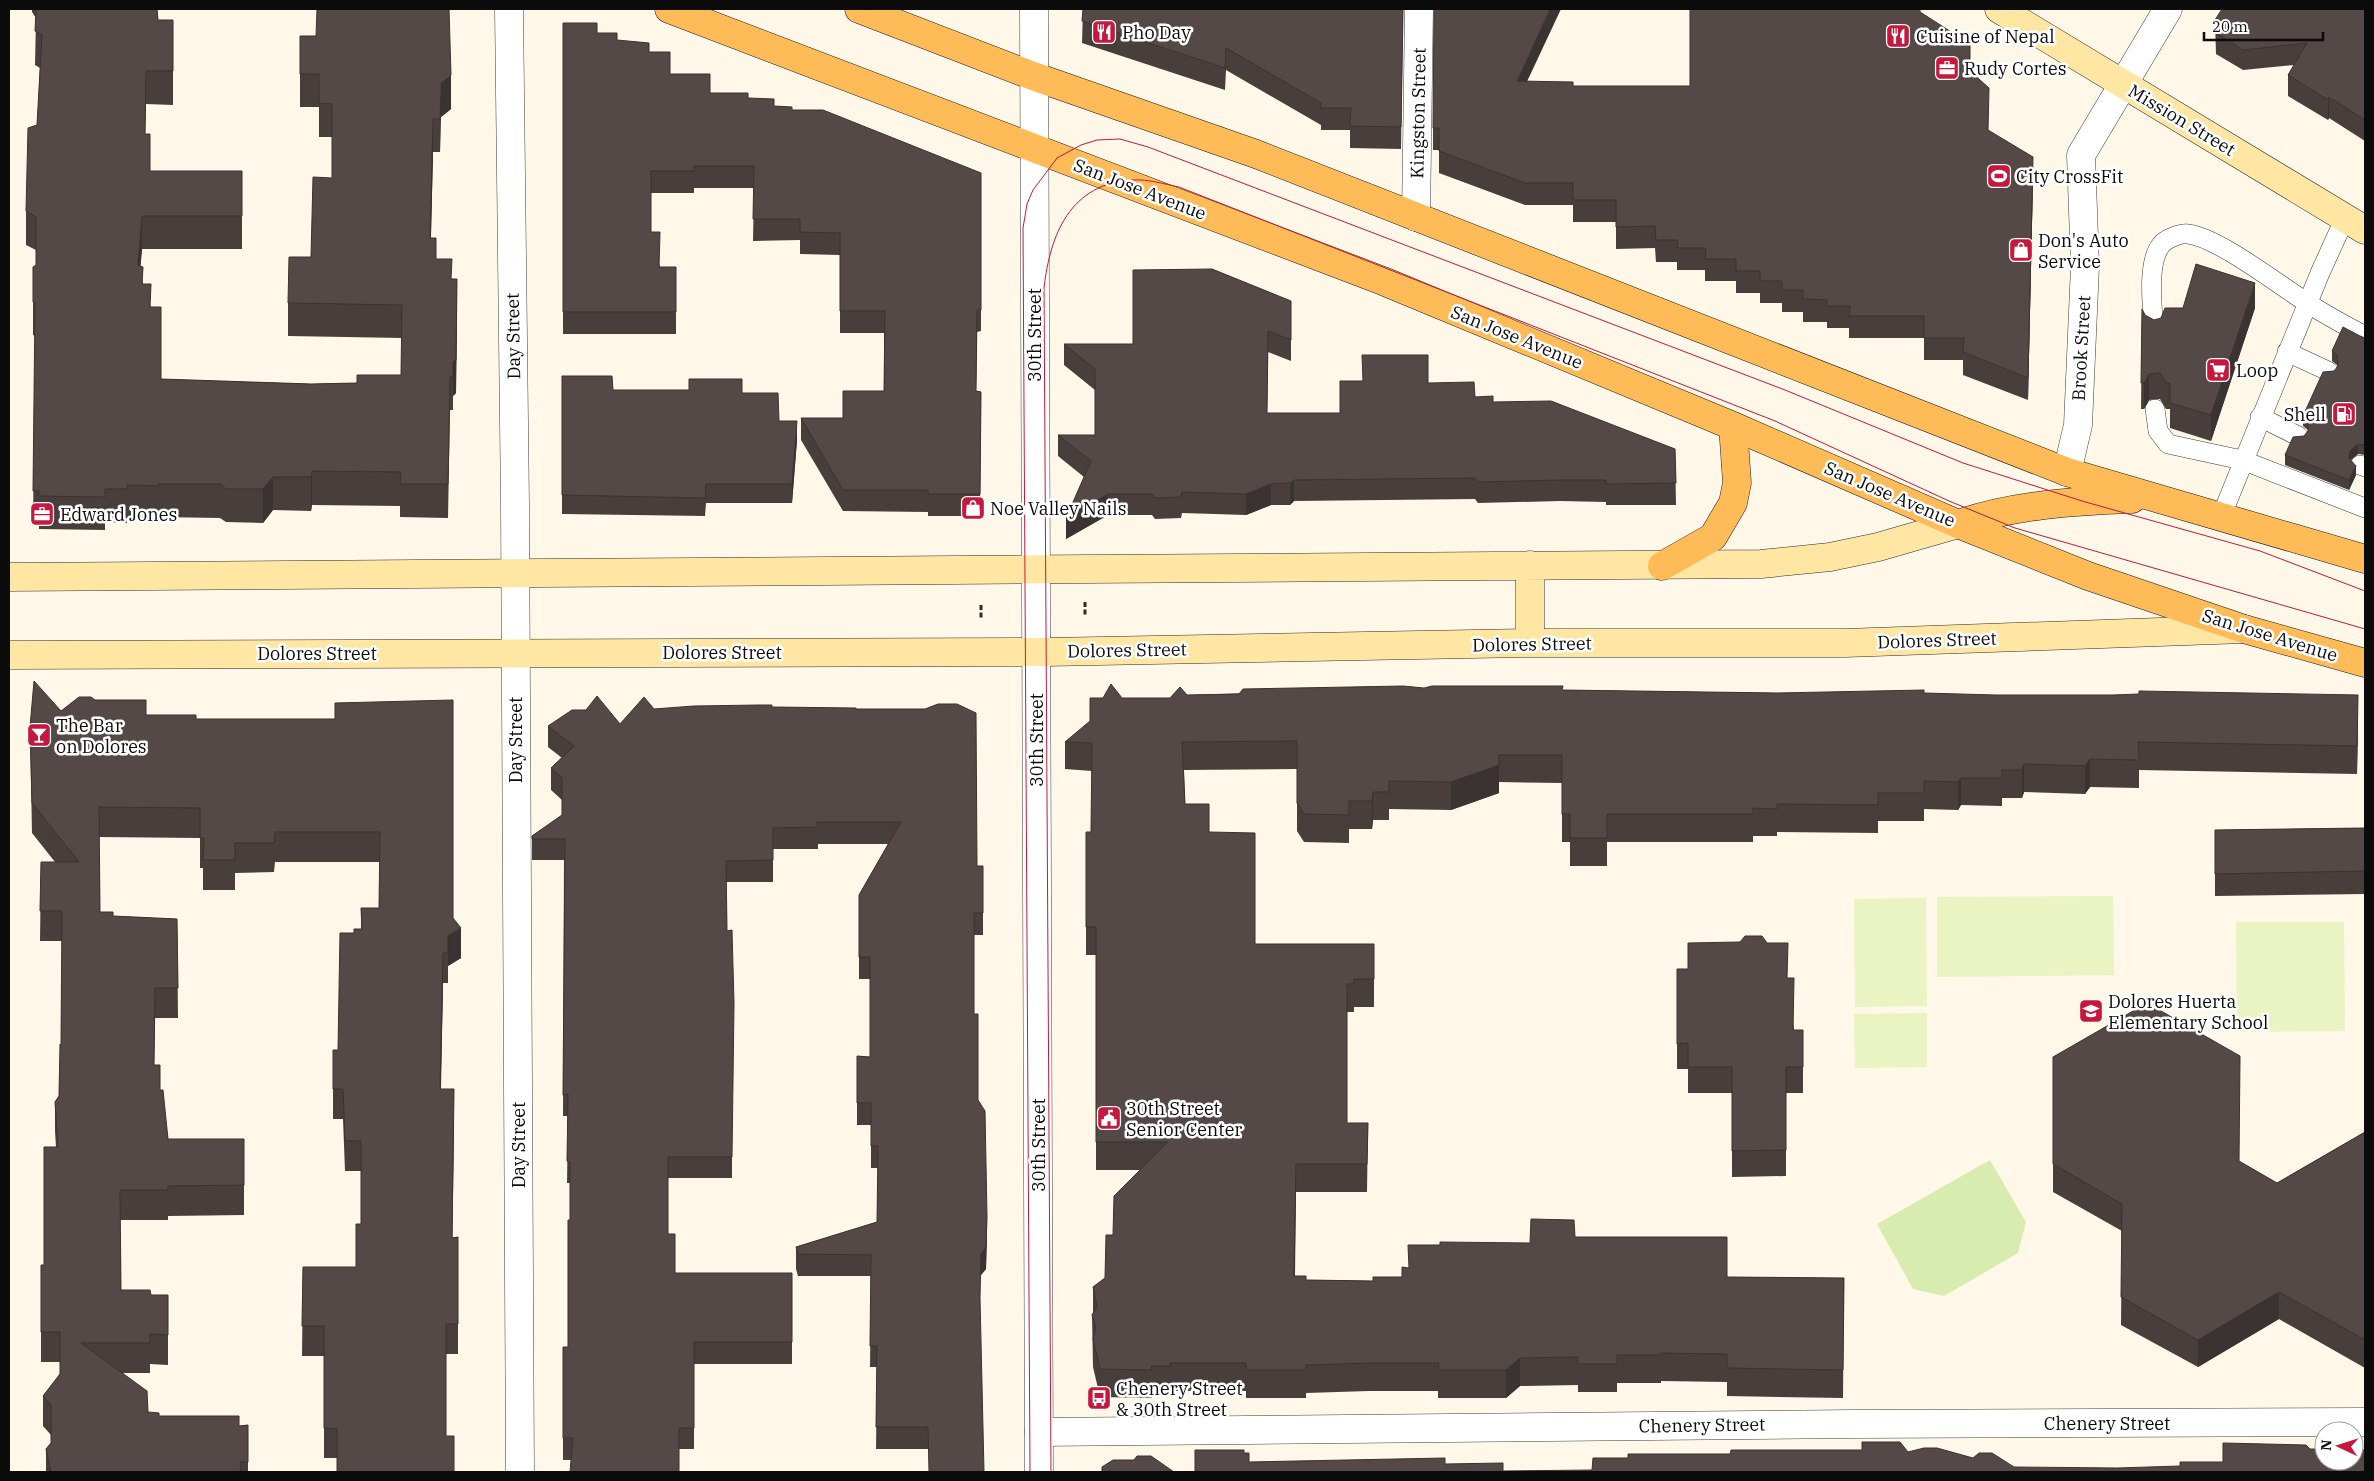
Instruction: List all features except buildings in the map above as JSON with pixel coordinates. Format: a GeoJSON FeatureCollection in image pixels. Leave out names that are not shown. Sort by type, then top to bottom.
{"type":"FeatureCollection","features":[{"type":"Feature","properties":{"kind":"main road","name":"San Jose Avenue"},"geometry":{"type":"LineString","coordinates":[[669,9],[1383,281],[1733,426],[1958,524],[2088,576],[2244,629],[2365,663]]}},
{"type":"Feature","properties":{"kind":"main road"},"geometry":{"type":"LineString","coordinates":[[858,9],[1034,76],[1256,154],[2067,472],[2365,557]]}},
{"type":"Feature","properties":{"kind":"main road","name":"Mission Street"},"geometry":{"type":"LineString","coordinates":[[2000,9],[2355,224]]}},
{"type":"Feature","properties":{"kind":"main road"},"geometry":{"type":"LineString","coordinates":[[1662,566],[1712,537],[1733,503],[1737,482],[1733,426]]}},
{"type":"Feature","properties":{"kind":"main road"},"geometry":{"type":"LineString","coordinates":[[9,577],[1761,564],[1830,558],[1878,547],[1984,515],[2082,501],[2156,498]]}},
{"type":"Feature","properties":{"kind":"main road"},"geometry":{"type":"LineString","coordinates":[[1530,565],[1530,643]]}},
{"type":"Feature","properties":{"kind":"main road","name":"Dolores Street"},"geometry":{"type":"LineString","coordinates":[[9,655],[1035,651],[1530,643],[1855,642],[2244,629]]}},
{"type":"Feature","properties":{"kind":"street","name":"Day Street"},"geometry":{"type":"LineString","coordinates":[[509,9],[515,573],[520,1472]]}},
{"type":"Feature","properties":{"kind":"street","name":"30th Street"},"geometry":{"type":"LineString","coordinates":[[1034,9],[1032,147],[1039,1472]]}},
{"type":"Feature","properties":{"kind":"street","name":"Kingston Street"},"geometry":{"type":"LineString","coordinates":[[1416,217],[1419,9]]}},
{"type":"Feature","properties":{"kind":"street","name":"Brook Street"},"geometry":{"type":"LineString","coordinates":[[2067,472],[2078,425],[2085,266],[2081,156],[2122,83],[2168,9]]}},
{"type":"Feature","properties":{"kind":"street","name":"Chenery Street"},"geometry":{"type":"LineString","coordinates":[[1039,1432],[1853,1424],[2365,1422]]}},
{"type":"Feature","properties":{"kind":"lane"},"geometry":{"type":"LineString","coordinates":[[2221,517],[2242,460],[2307,304],[2355,224]]}},
{"type":"Feature","properties":{"kind":"lane"},"geometry":{"type":"LineString","coordinates":[[2154,334],[2152,282],[2154,258],[2162,243],[2176,236],[2188,234],[2214,244],[2307,304],[2365,336]]}},
{"type":"Feature","properties":{"kind":"lane"},"geometry":{"type":"LineString","coordinates":[[2287,352],[2328,371]]}},
{"type":"Feature","properties":{"kind":"lane"},"geometry":{"type":"LineString","coordinates":[[2155,409],[2158,431],[2168,444],[2242,460],[2365,508]]}},
{"type":"Feature","properties":{"kind":"lane"},"geometry":{"type":"LineString","coordinates":[[2260,417],[2298,436]]}},
{"type":"Feature","properties":{"kind":"green space"},"geometry":{"type":"Polygon","coordinates":[[[2113,896],[2114,975],[1937,977],[1937,897],[2113,896]]]}},
{"type":"Feature","properties":{"kind":"green space"},"geometry":{"type":"Polygon","coordinates":[[[1926,898],[1927,1006],[1855,1007],[1854,899],[1926,898]]]}},
{"type":"Feature","properties":{"kind":"green space"},"geometry":{"type":"Polygon","coordinates":[[[2236,922],[2344,922],[2345,1031],[2237,1032],[2236,922]]]}},
{"type":"Feature","properties":{"kind":"green space"},"geometry":{"type":"Polygon","coordinates":[[[1927,1013],[1927,1067],[1855,1068],[1854,1014],[1927,1013]]]}},
{"type":"Feature","properties":{"kind":"green space"},"geometry":{"type":"Polygon","coordinates":[[[1990,1160],[2026,1222],[2018,1253],[1944,1296],[1913,1289],[1877,1224],[1990,1160]]]}},
{"type":"Feature","properties":{"kind":"tram line"},"geometry":{"type":"LineString","coordinates":[[1030,1472],[1023,228],[1027,204],[1033,190],[1057,158],[1081,145],[1097,140],[1120,139],[1148,147],[1785,390],[1963,463],[2082,501],[2260,551],[2365,591]]}},
{"type":"Feature","properties":{"kind":"tram line"},"geometry":{"type":"LineString","coordinates":[[1051,1472],[1044,288],[1047,268],[1058,231],[1067,215],[1093,191],[1111,183],[1133,180],[1150,181],[1179,187],[1775,421],[1949,501],[2015,528],[2365,629]]}},
{"type":"Feature","properties":{"kind":"place","name":"Pho Day"},"geometry":{"type":"Point","coordinates":[1104,32]}},
{"type":"Feature","properties":{"kind":"place","name":"Cuisine of Nepal"},"geometry":{"type":"Point","coordinates":[1898,36]}},
{"type":"Feature","properties":{"kind":"place","name":"Rudy Cortes"},"geometry":{"type":"Point","coordinates":[1947,68]}},
{"type":"Feature","properties":{"kind":"place","name":"City CrossFit"},"geometry":{"type":"Point","coordinates":[1999,176]}},
{"type":"Feature","properties":{"kind":"place","name":"Don's Auto Service"},"geometry":{"type":"Point","coordinates":[2021,250]}},
{"type":"Feature","properties":{"kind":"place","name":"Loop"},"geometry":{"type":"Point","coordinates":[2218,370]}},
{"type":"Feature","properties":{"kind":"place","name":"Shell"},"geometry":{"type":"Point","coordinates":[2344,414]}},
{"type":"Feature","properties":{"kind":"place","name":"Noe Valley Nails"},"geometry":{"type":"Point","coordinates":[973,508]}},
{"type":"Feature","properties":{"kind":"place","name":"Edward Jones"},"geometry":{"type":"Point","coordinates":[42,514]}},
{"type":"Feature","properties":{"kind":"place","name":"The Bar on Dolores"},"geometry":{"type":"Point","coordinates":[39,735]}},
{"type":"Feature","properties":{"kind":"place","name":"Dolores Huerta Elementary School"},"geometry":{"type":"Point","coordinates":[2091,1011]}},
{"type":"Feature","properties":{"kind":"place","name":"30th Street Senior Center"},"geometry":{"type":"Point","coordinates":[1109,1118]}},
{"type":"Feature","properties":{"kind":"place","name":"Chenery Street & 30th Street"},"geometry":{"type":"Point","coordinates":[1099,1398]}}]}
